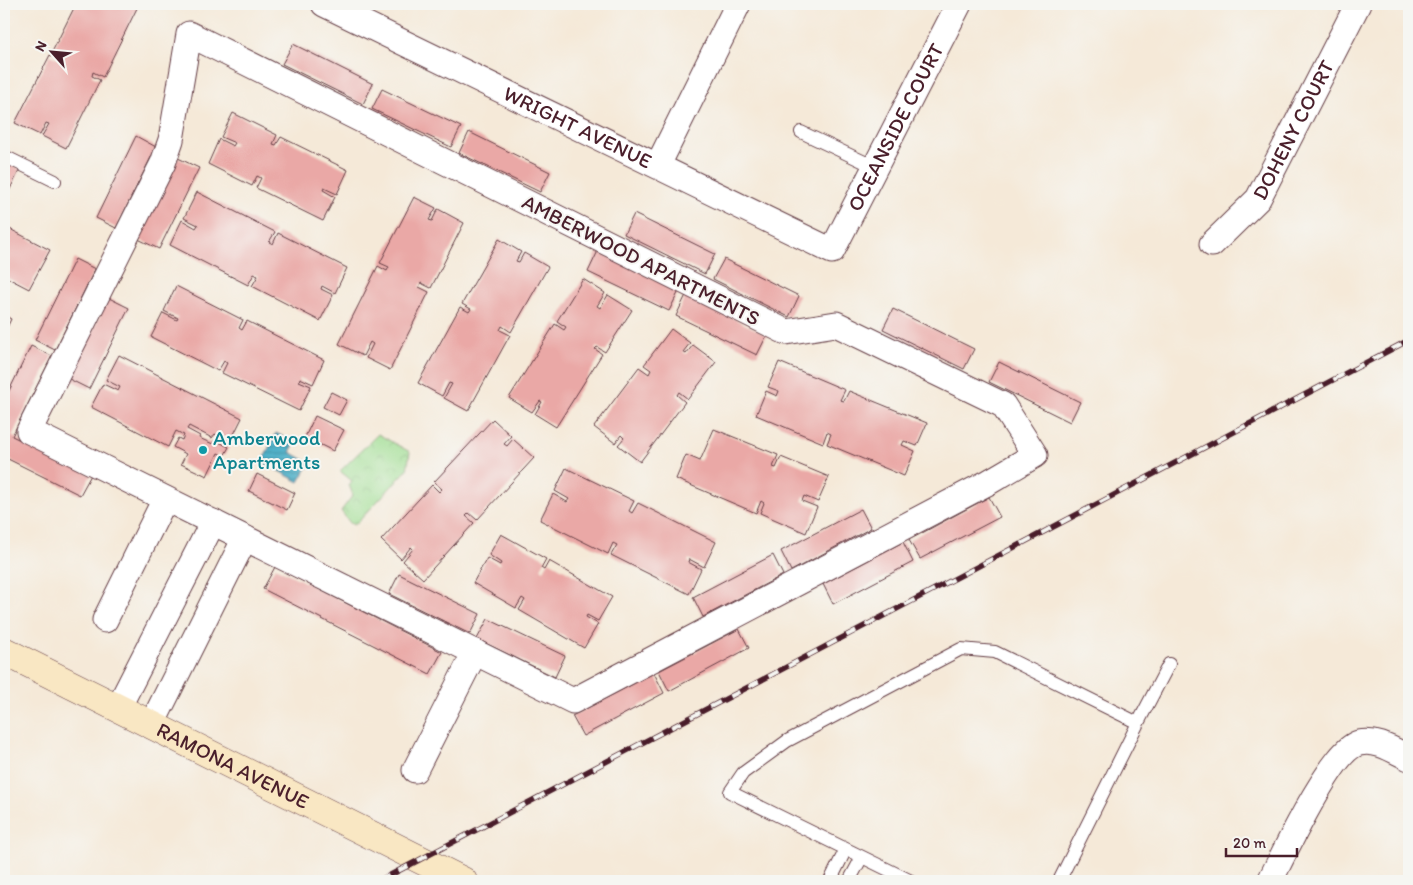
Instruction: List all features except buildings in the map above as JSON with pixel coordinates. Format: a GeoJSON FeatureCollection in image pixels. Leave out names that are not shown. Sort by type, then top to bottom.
{"type":"FeatureCollection","features":[{"type":"Feature","properties":{"kind":"main road","name":"RAMONA AVENUE"},"geometry":{"type":"LineString","coordinates":[[4,652],[152,724],[463,881]]}},
{"type":"Feature","properties":{"kind":"street","name":"WRIGHT AVENUE"},"geometry":{"type":"LineString","coordinates":[[324,4],[832,251]]}},
{"type":"Feature","properties":{"kind":"street"},"geometry":{"type":"LineString","coordinates":[[658,165],[738,4]]}},
{"type":"Feature","properties":{"kind":"street","name":"OCEANSIDE COURT"},"geometry":{"type":"LineString","coordinates":[[832,251],[959,4]]}},
{"type":"Feature","properties":{"kind":"street","name":"DOHENY COURT"},"geometry":{"type":"LineString","coordinates":[[1212,244],[1258,199],[1358,4]]}},
{"type":"Feature","properties":{"kind":"street","name":"AMBERWOOD APARTMENTS"},"geometry":{"type":"LineString","coordinates":[[192,27],[786,332],[836,324],[1003,405],[1035,455],[989,482],[573,701],[165,499],[28,431],[162,163],[171,140],[192,27]]}},
{"type":"Feature","properties":{"kind":"street"},"geometry":{"type":"LineString","coordinates":[[105,620],[165,499]]}},
{"type":"Feature","properties":{"kind":"street"},"geometry":{"type":"LineString","coordinates":[[118,708],[213,522]]}},
{"type":"Feature","properties":{"kind":"street"},"geometry":{"type":"LineString","coordinates":[[152,724],[245,538]]}},
{"type":"Feature","properties":{"kind":"street"},"geometry":{"type":"LineString","coordinates":[[188,570],[220,586]]}},
{"type":"Feature","properties":{"kind":"street"},"geometry":{"type":"LineString","coordinates":[[415,770],[475,652]]}},
{"type":"Feature","properties":{"kind":"street"},"geometry":{"type":"LineString","coordinates":[[1270,881],[1297,826],[1340,757],[1356,744],[1374,742],[1409,758]]}},
{"type":"Feature","properties":{"kind":"lane"},"geometry":{"type":"LineString","coordinates":[[801,132],[874,168]]}},
{"type":"Feature","properties":{"kind":"lane"},"geometry":{"type":"LineString","coordinates":[[4,156],[55,181]]}},
{"type":"Feature","properties":{"kind":"lane"},"geometry":{"type":"LineString","coordinates":[[911,881],[730,792],[743,774],[787,741],[962,649],[995,652],[1138,723]]}},
{"type":"Feature","properties":{"kind":"lane"},"geometry":{"type":"LineString","coordinates":[[1058,881],[1169,664]]}},
{"type":"Feature","properties":{"kind":"lane"},"geometry":{"type":"LineString","coordinates":[[830,881],[846,849]]}},
{"type":"Feature","properties":{"kind":"lane"},"geometry":{"type":"LineString","coordinates":[[849,881],[862,857]]}},
{"type":"Feature","properties":{"kind":"green space"},"geometry":{"type":"Polygon","coordinates":[[[378,434],[410,452],[407,470],[354,525],[350,523],[341,511],[353,495],[349,485],[352,481],[340,471],[378,434]]]}},
{"type":"Feature","properties":{"kind":"water"},"geometry":{"type":"Polygon","coordinates":[[[276,433],[295,443],[290,452],[310,463],[299,482],[262,462],[276,433]]]}},
{"type":"Feature","properties":{"kind":"railway"},"geometry":{"type":"LineString","coordinates":[[379,881],[1409,340]]}},
{"type":"Feature","properties":{"kind":"place","name":"Amberwood Apartments"},"geometry":{"type":"Point","coordinates":[203,450]}}]}
